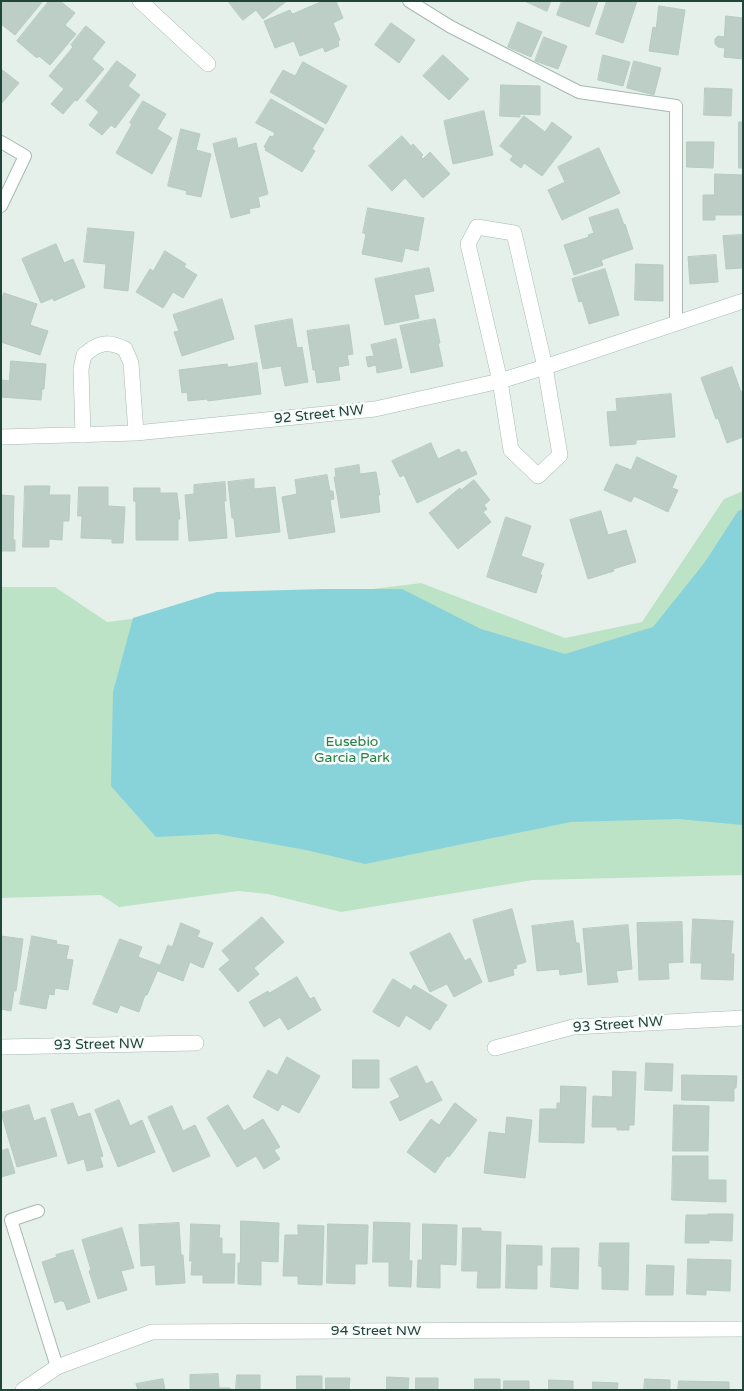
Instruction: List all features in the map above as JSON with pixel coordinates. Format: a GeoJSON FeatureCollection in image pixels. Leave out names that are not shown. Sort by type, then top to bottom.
{"type":"FeatureCollection","features":[{"type":"Feature","properties":{"kind":"street"},"geometry":{"type":"LineString","coordinates":[[140,1],[208,64]]}},
{"type":"Feature","properties":{"kind":"street"},"geometry":{"type":"LineString","coordinates":[[477,227],[514,233],[545,367],[560,456],[538,476],[511,450],[500,381],[468,244],[477,227]]}},
{"type":"Feature","properties":{"kind":"street","name":"92 Street NW"},"geometry":{"type":"LineString","coordinates":[[1,437],[136,433],[375,410],[500,381],[743,301]]}},
{"type":"Feature","properties":{"kind":"street"},"geometry":{"type":"LineString","coordinates":[[83,435],[81,369],[84,355],[95,345],[107,344],[116,344],[125,349],[131,363],[136,433]]}},
{"type":"Feature","properties":{"kind":"street","name":"93 Street NW"},"geometry":{"type":"LineString","coordinates":[[495,1048],[573,1027],[743,1018]]}},
{"type":"Feature","properties":{"kind":"street","name":"93 Street NW"},"geometry":{"type":"LineString","coordinates":[[1,1047],[196,1043]]}},
{"type":"Feature","properties":{"kind":"street","name":"94 Street NW"},"geometry":{"type":"LineString","coordinates":[[23,1390],[57,1367],[152,1332],[743,1329]]}},
{"type":"Feature","properties":{"kind":"lane"},"geometry":{"type":"LineString","coordinates":[[408,1],[451,27],[579,92],[676,106],[676,323]]}},
{"type":"Feature","properties":{"kind":"lane"},"geometry":{"type":"LineString","coordinates":[[1,142],[24,156],[1,206]]}},
{"type":"Feature","properties":{"kind":"lane"},"geometry":{"type":"LineString","coordinates":[[38,1211],[11,1220],[57,1367]]}},
{"type":"Feature","properties":{"kind":"green space","name":"Eusebio Garcia Park"},"geometry":{"type":"Polygon","coordinates":[[[743,491],[743,875],[533,880],[341,912],[268,894],[238,891],[119,907],[101,895],[1,898],[1,587],[55,587],[107,622],[421,583],[565,638],[642,622],[724,499],[743,491]]]}},
{"type":"Feature","properties":{"kind":"water","name":"Eusebio Garcia Park"},"geometry":{"type":"Polygon","coordinates":[[[743,509],[743,825],[678,819],[571,822],[365,864],[306,850],[217,834],[156,837],[111,786],[113,692],[133,618],[217,592],[402,589],[481,629],[565,654],[653,627],[705,562],[738,511],[743,509]]]}},
{"type":"Feature","properties":{"kind":"building"},"geometry":{"type":"Polygon","coordinates":[[[1,1],[43,1],[15,35],[1,24],[1,1]]]}},
{"type":"Feature","properties":{"kind":"building"},"geometry":{"type":"Polygon","coordinates":[[[49,1],[60,1],[75,13],[65,25],[76,34],[50,65],[39,56],[37,58],[17,41],[49,1]]]}},
{"type":"Feature","properties":{"kind":"building"},"geometry":{"type":"Polygon","coordinates":[[[228,1],[287,1],[263,19],[256,10],[243,20],[228,1]]]}},
{"type":"Feature","properties":{"kind":"building"},"geometry":{"type":"Polygon","coordinates":[[[323,1],[336,1],[343,18],[333,23],[340,40],[338,41],[339,46],[325,52],[323,47],[300,56],[294,41],[275,48],[264,21],[290,10],[292,14],[323,1]]]}},
{"type":"Feature","properties":{"kind":"building"},"geometry":{"type":"Polygon","coordinates":[[[525,1],[551,1],[547,11],[525,1]]]}},
{"type":"Feature","properties":{"kind":"building"},"geometry":{"type":"Polygon","coordinates":[[[562,1],[598,1],[589,27],[557,15],[562,1]]]}},
{"type":"Feature","properties":{"kind":"building"},"geometry":{"type":"Polygon","coordinates":[[[607,1],[637,1],[623,43],[596,34],[607,1]]]}},
{"type":"Feature","properties":{"kind":"building"},"geometry":{"type":"Polygon","coordinates":[[[659,6],[685,10],[678,55],[649,51],[653,27],[656,28],[659,6]]]}},
{"type":"Feature","properties":{"kind":"building"},"geometry":{"type":"Polygon","coordinates":[[[726,16],[743,18],[743,59],[724,57],[725,48],[718,47],[715,44],[715,39],[718,36],[724,37],[726,16]]]}},
{"type":"Feature","properties":{"kind":"building"},"geometry":{"type":"Polygon","coordinates":[[[518,22],[542,32],[531,57],[508,47],[518,22]]]}},
{"type":"Feature","properties":{"kind":"building"},"geometry":{"type":"Polygon","coordinates":[[[391,23],[415,40],[399,63],[375,45],[391,23]]]}},
{"type":"Feature","properties":{"kind":"building"},"geometry":{"type":"Polygon","coordinates":[[[86,26],[105,42],[92,59],[104,69],[77,101],[75,100],[63,114],[51,104],[64,89],[49,76],[73,47],[71,45],[86,26]]]}},
{"type":"Feature","properties":{"kind":"building"},"geometry":{"type":"Polygon","coordinates":[[[544,37],[567,46],[558,69],[535,61],[544,37]]]}},
{"type":"Feature","properties":{"kind":"building"},"geometry":{"type":"Polygon","coordinates":[[[443,55],[469,79],[449,100],[423,76],[443,55]]]}},
{"type":"Feature","properties":{"kind":"building"},"geometry":{"type":"Polygon","coordinates":[[[603,55],[630,62],[623,86],[598,80],[603,55]]]}},
{"type":"Feature","properties":{"kind":"building"},"geometry":{"type":"Polygon","coordinates":[[[117,61],[136,75],[128,86],[140,95],[115,128],[111,125],[102,135],[89,125],[99,112],[86,101],[117,61]]]}},
{"type":"Feature","properties":{"kind":"building"},"geometry":{"type":"Polygon","coordinates":[[[634,61],[661,68],[654,95],[627,88],[634,61]]]}},
{"type":"Feature","properties":{"kind":"building"},"geometry":{"type":"Polygon","coordinates":[[[303,62],[347,86],[326,124],[270,92],[283,70],[295,76],[303,62]]]}},
{"type":"Feature","properties":{"kind":"building"},"geometry":{"type":"Polygon","coordinates":[[[1,69],[19,83],[1,104],[1,69]]]}},
{"type":"Feature","properties":{"kind":"building"},"geometry":{"type":"Polygon","coordinates":[[[501,85],[540,86],[540,115],[500,116],[501,85]]]}},
{"type":"Feature","properties":{"kind":"building"},"geometry":{"type":"Polygon","coordinates":[[[705,88],[732,89],[731,116],[704,115],[705,88]]]}},
{"type":"Feature","properties":{"kind":"building"},"geometry":{"type":"Polygon","coordinates":[[[271,99],[324,129],[312,149],[315,151],[302,172],[265,150],[266,148],[264,147],[270,136],[273,137],[275,133],[256,123],[271,99]]]}},
{"type":"Feature","properties":{"kind":"building"},"geometry":{"type":"Polygon","coordinates":[[[143,101],[166,114],[157,129],[172,138],[152,174],[116,153],[143,101]]]}},
{"type":"Feature","properties":{"kind":"building"},"geometry":{"type":"Polygon","coordinates":[[[484,111],[493,155],[453,164],[444,121],[484,111]]]}},
{"type":"Feature","properties":{"kind":"building"},"geometry":{"type":"Polygon","coordinates":[[[524,116],[545,132],[552,122],[572,137],[542,176],[524,163],[521,168],[510,160],[513,156],[500,146],[524,116]]]}},
{"type":"Feature","properties":{"kind":"building"},"geometry":{"type":"Polygon","coordinates":[[[739,122],[743,122],[743,168],[739,168],[739,122]]]}},
{"type":"Feature","properties":{"kind":"building"},"geometry":{"type":"Polygon","coordinates":[[[181,129],[200,134],[196,150],[211,154],[201,197],[186,194],[187,191],[168,186],[181,129]]]}},
{"type":"Feature","properties":{"kind":"building"},"geometry":{"type":"Polygon","coordinates":[[[402,136],[411,146],[413,144],[423,155],[421,157],[423,159],[430,152],[450,174],[423,198],[405,178],[392,191],[369,166],[402,136]]]}},
{"type":"Feature","properties":{"kind":"building"},"geometry":{"type":"Polygon","coordinates":[[[236,138],[238,148],[256,143],[268,194],[258,197],[260,207],[249,209],[250,213],[231,218],[213,144],[236,138]]]}},
{"type":"Feature","properties":{"kind":"building"},"geometry":{"type":"Polygon","coordinates":[[[687,142],[714,142],[713,168],[687,167],[687,142]]]}},
{"type":"Feature","properties":{"kind":"building"},"geometry":{"type":"Polygon","coordinates":[[[599,148],[620,193],[562,220],[548,190],[565,182],[558,167],[599,148]]]}},
{"type":"Feature","properties":{"kind":"building"},"geometry":{"type":"Polygon","coordinates":[[[715,174],[743,175],[743,215],[715,215],[715,220],[703,220],[703,195],[714,195],[715,174]]]}},
{"type":"Feature","properties":{"kind":"building"},"geometry":{"type":"Polygon","coordinates":[[[368,208],[424,218],[418,251],[405,248],[402,262],[362,254],[366,234],[363,233],[368,208]]]}},
{"type":"Feature","properties":{"kind":"building"},"geometry":{"type":"Polygon","coordinates":[[[618,209],[633,249],[601,260],[603,265],[574,275],[564,245],[589,237],[588,235],[594,233],[589,218],[618,209]]]}},
{"type":"Feature","properties":{"kind":"building"},"geometry":{"type":"Polygon","coordinates":[[[88,228],[134,232],[128,291],[104,288],[106,264],[84,262],[88,228]]]}},
{"type":"Feature","properties":{"kind":"building"},"geometry":{"type":"Polygon","coordinates":[[[743,235],[743,268],[726,269],[723,236],[743,235]]]}},
{"type":"Feature","properties":{"kind":"building"},"geometry":{"type":"Polygon","coordinates":[[[56,244],[64,263],[73,259],[85,287],[54,301],[53,298],[41,303],[22,259],[56,244]]]}},
{"type":"Feature","properties":{"kind":"building"},"geometry":{"type":"Polygon","coordinates":[[[165,251],[186,264],[184,267],[197,275],[183,298],[173,292],[163,308],[136,292],[150,269],[153,271],[165,251]]]}},
{"type":"Feature","properties":{"kind":"building"},"geometry":{"type":"Polygon","coordinates":[[[716,255],[718,282],[690,284],[688,257],[716,255]]]}},
{"type":"Feature","properties":{"kind":"building"},"geometry":{"type":"Polygon","coordinates":[[[636,264],[663,265],[663,301],[635,300],[636,264]]]}},
{"type":"Feature","properties":{"kind":"building"},"geometry":{"type":"Polygon","coordinates":[[[429,268],[434,291],[414,295],[419,318],[385,325],[375,279],[429,268]]]}},
{"type":"Feature","properties":{"kind":"building"},"geometry":{"type":"Polygon","coordinates":[[[605,269],[619,315],[589,324],[582,301],[579,302],[572,279],[605,269]]]}},
{"type":"Feature","properties":{"kind":"building"},"geometry":{"type":"Polygon","coordinates":[[[4,293],[37,304],[30,325],[48,331],[40,355],[1,342],[1,301],[4,293]]]}},
{"type":"Feature","properties":{"kind":"building"},"geometry":{"type":"Polygon","coordinates":[[[222,299],[234,339],[182,356],[174,332],[179,331],[173,315],[222,299]]]}},
{"type":"Feature","properties":{"kind":"building"},"geometry":{"type":"Polygon","coordinates":[[[292,319],[297,348],[302,347],[308,382],[285,386],[281,366],[263,369],[255,326],[292,319]]]}},
{"type":"Feature","properties":{"kind":"building"},"geometry":{"type":"Polygon","coordinates":[[[435,319],[443,366],[411,373],[400,326],[435,319]]]}},
{"type":"Feature","properties":{"kind":"building"},"geometry":{"type":"Polygon","coordinates":[[[349,325],[353,354],[347,355],[349,365],[338,367],[340,380],[317,383],[307,331],[349,325]]]}},
{"type":"Feature","properties":{"kind":"building"},"geometry":{"type":"Polygon","coordinates":[[[396,339],[402,368],[377,373],[376,365],[368,367],[366,357],[374,356],[371,345],[396,339]]]}},
{"type":"Feature","properties":{"kind":"building"},"geometry":{"type":"Polygon","coordinates":[[[11,361],[46,364],[41,400],[1,397],[2,380],[9,381],[11,361]]]}},
{"type":"Feature","properties":{"kind":"building"},"geometry":{"type":"Polygon","coordinates":[[[257,363],[261,394],[208,401],[207,399],[188,401],[187,392],[182,393],[179,370],[227,364],[228,367],[257,363]]]}},
{"type":"Feature","properties":{"kind":"building"},"geometry":{"type":"Polygon","coordinates":[[[732,367],[741,392],[743,391],[743,430],[741,431],[743,437],[727,443],[701,378],[732,367]]]}},
{"type":"Feature","properties":{"kind":"building"},"geometry":{"type":"Polygon","coordinates":[[[671,394],[675,437],[636,440],[636,444],[610,446],[607,412],[617,411],[616,399],[671,394]]]}},
{"type":"Feature","properties":{"kind":"building"},"geometry":{"type":"Polygon","coordinates":[[[431,443],[438,459],[459,449],[461,453],[466,451],[477,474],[417,503],[404,475],[400,477],[392,461],[431,443]]]}},
{"type":"Feature","properties":{"kind":"building"},"geometry":{"type":"Polygon","coordinates":[[[637,457],[677,476],[672,488],[678,490],[668,512],[634,496],[631,502],[604,490],[616,464],[631,470],[637,457]]]}},
{"type":"Feature","properties":{"kind":"building"},"geometry":{"type":"Polygon","coordinates":[[[359,465],[360,474],[376,472],[380,495],[378,495],[380,512],[341,518],[334,477],[336,477],[335,469],[359,465]]]}},
{"type":"Feature","properties":{"kind":"building"},"geometry":{"type":"Polygon","coordinates":[[[327,475],[330,491],[333,491],[334,499],[330,500],[335,532],[289,539],[282,497],[297,494],[295,480],[327,475]]]}},
{"type":"Feature","properties":{"kind":"building"},"geometry":{"type":"Polygon","coordinates":[[[254,479],[254,489],[275,487],[280,532],[236,537],[228,482],[254,479]]]}},
{"type":"Feature","properties":{"kind":"building"},"geometry":{"type":"Polygon","coordinates":[[[474,480],[490,500],[484,505],[487,509],[483,512],[491,522],[458,549],[429,513],[460,488],[461,490],[474,480]]]}},
{"type":"Feature","properties":{"kind":"building"},"geometry":{"type":"Polygon","coordinates":[[[225,482],[226,501],[224,501],[227,538],[189,541],[185,495],[194,494],[194,485],[225,482]]]}},
{"type":"Feature","properties":{"kind":"building"},"geometry":{"type":"Polygon","coordinates":[[[25,486],[50,486],[49,495],[70,495],[69,521],[63,521],[62,540],[49,539],[49,547],[23,547],[25,486]]]}},
{"type":"Feature","properties":{"kind":"building"},"geometry":{"type":"Polygon","coordinates":[[[79,487],[108,487],[108,506],[125,507],[123,543],[112,543],[112,539],[81,538],[82,516],[78,516],[79,487]]]}},
{"type":"Feature","properties":{"kind":"building"},"geometry":{"type":"Polygon","coordinates":[[[134,488],[160,488],[160,493],[177,493],[180,519],[178,519],[178,540],[136,540],[134,488]]]}},
{"type":"Feature","properties":{"kind":"building"},"geometry":{"type":"Polygon","coordinates":[[[1,495],[14,496],[13,540],[15,540],[15,551],[1,551],[1,495]]]}},
{"type":"Feature","properties":{"kind":"building"},"geometry":{"type":"Polygon","coordinates":[[[601,511],[608,535],[626,530],[636,562],[588,579],[570,520],[601,511]]]}},
{"type":"Feature","properties":{"kind":"building"},"geometry":{"type":"Polygon","coordinates":[[[506,517],[531,526],[521,556],[544,564],[536,593],[487,577],[506,517]]]}},
{"type":"Feature","properties":{"kind":"building"},"geometry":{"type":"Polygon","coordinates":[[[512,909],[526,962],[516,965],[517,968],[513,969],[514,975],[489,982],[473,920],[512,909]]]}},
{"type":"Feature","properties":{"kind":"building"},"geometry":{"type":"Polygon","coordinates":[[[262,917],[284,942],[254,968],[259,974],[238,992],[219,969],[230,960],[222,951],[262,917]]]}},
{"type":"Feature","properties":{"kind":"building"},"geometry":{"type":"Polygon","coordinates":[[[693,919],[733,921],[731,954],[734,954],[733,980],[701,979],[702,963],[691,963],[693,919]]]}},
{"type":"Feature","properties":{"kind":"building"},"geometry":{"type":"Polygon","coordinates":[[[573,921],[576,943],[579,943],[582,972],[560,975],[559,969],[537,971],[532,926],[573,921]]]}},
{"type":"Feature","properties":{"kind":"building"},"geometry":{"type":"Polygon","coordinates":[[[682,922],[683,962],[668,963],[669,979],[639,980],[637,923],[682,922]]]}},
{"type":"Feature","properties":{"kind":"building"},"geometry":{"type":"Polygon","coordinates":[[[181,923],[200,931],[197,937],[213,943],[203,968],[190,962],[183,981],[158,971],[168,945],[172,947],[181,923]]]}},
{"type":"Feature","properties":{"kind":"building"},"geometry":{"type":"Polygon","coordinates":[[[628,925],[632,969],[616,971],[618,982],[588,985],[583,929],[628,925]]]}},
{"type":"Feature","properties":{"kind":"building"},"geometry":{"type":"Polygon","coordinates":[[[450,933],[465,961],[470,958],[482,982],[454,997],[447,984],[430,992],[410,953],[450,933]]]}},
{"type":"Feature","properties":{"kind":"building"},"geometry":{"type":"Polygon","coordinates":[[[1,936],[23,939],[16,991],[14,991],[11,1011],[1,1009],[1,936]]]}},
{"type":"Feature","properties":{"kind":"building"},"geometry":{"type":"Polygon","coordinates":[[[32,936],[57,941],[56,944],[69,946],[66,959],[73,960],[68,990],[55,988],[54,995],[49,994],[46,1009],[20,1004],[32,936]]]}},
{"type":"Feature","properties":{"kind":"building"},"geometry":{"type":"Polygon","coordinates":[[[120,939],[142,947],[138,957],[160,965],[139,1012],[120,1005],[117,1013],[93,1004],[120,939]]]}},
{"type":"Feature","properties":{"kind":"building"},"geometry":{"type":"Polygon","coordinates":[[[297,977],[310,999],[314,997],[321,1010],[288,1030],[280,1017],[264,1027],[249,1002],[297,977]]]}},
{"type":"Feature","properties":{"kind":"building"},"geometry":{"type":"Polygon","coordinates":[[[393,979],[411,990],[414,985],[447,1005],[430,1030],[406,1015],[399,1027],[373,1012],[393,979]]]}},
{"type":"Feature","properties":{"kind":"building"},"geometry":{"type":"Polygon","coordinates":[[[287,1057],[320,1076],[299,1113],[282,1104],[278,1111],[253,1097],[268,1070],[277,1075],[287,1057]]]}},
{"type":"Feature","properties":{"kind":"building"},"geometry":{"type":"Polygon","coordinates":[[[353,1060],[379,1060],[379,1088],[353,1088],[353,1060]]]}},
{"type":"Feature","properties":{"kind":"building"},"geometry":{"type":"Polygon","coordinates":[[[646,1063],[673,1064],[672,1091],[645,1090],[646,1063]]]}},
{"type":"Feature","properties":{"kind":"building"},"geometry":{"type":"Polygon","coordinates":[[[417,1066],[426,1084],[432,1081],[442,1100],[400,1121],[390,1102],[400,1097],[390,1079],[417,1066]]]}},
{"type":"Feature","properties":{"kind":"building"},"geometry":{"type":"Polygon","coordinates":[[[613,1071],[636,1072],[634,1125],[629,1125],[629,1130],[617,1130],[617,1127],[592,1127],[593,1096],[612,1097],[613,1071]]]}},
{"type":"Feature","properties":{"kind":"building"},"geometry":{"type":"Polygon","coordinates":[[[682,1075],[737,1076],[736,1088],[734,1088],[734,1101],[682,1100],[682,1075]]]}},
{"type":"Feature","properties":{"kind":"building"},"geometry":{"type":"Polygon","coordinates":[[[561,1086],[586,1087],[584,1143],[539,1142],[540,1109],[557,1109],[557,1103],[560,1103],[561,1086]]]}},
{"type":"Feature","properties":{"kind":"building"},"geometry":{"type":"Polygon","coordinates":[[[119,1100],[130,1126],[142,1120],[155,1152],[118,1167],[95,1110],[119,1100]]]}},
{"type":"Feature","properties":{"kind":"building"},"geometry":{"type":"Polygon","coordinates":[[[73,1103],[78,1117],[90,1113],[103,1156],[100,1157],[103,1167],[87,1171],[84,1159],[68,1164],[51,1110],[73,1103]]]}},
{"type":"Feature","properties":{"kind":"building"},"geometry":{"type":"Polygon","coordinates":[[[455,1103],[477,1120],[435,1173],[407,1152],[431,1119],[439,1125],[455,1103]]]}},
{"type":"Feature","properties":{"kind":"building"},"geometry":{"type":"Polygon","coordinates":[[[29,1105],[34,1121],[45,1117],[57,1156],[17,1167],[1,1113],[29,1105]]]}},
{"type":"Feature","properties":{"kind":"building"},"geometry":{"type":"Polygon","coordinates":[[[228,1105],[244,1131],[263,1119],[280,1147],[274,1150],[280,1159],[264,1169],[256,1156],[237,1167],[207,1118],[228,1105]]]}},
{"type":"Feature","properties":{"kind":"building"},"geometry":{"type":"Polygon","coordinates":[[[674,1105],[709,1106],[708,1151],[673,1151],[674,1105]]]}},
{"type":"Feature","properties":{"kind":"building"},"geometry":{"type":"Polygon","coordinates":[[[172,1106],[183,1131],[195,1125],[210,1156],[173,1172],[148,1117],[172,1106]]]}},
{"type":"Feature","properties":{"kind":"building"},"geometry":{"type":"Polygon","coordinates":[[[507,1117],[532,1120],[525,1178],[484,1173],[489,1132],[505,1134],[507,1117]]]}},
{"type":"Feature","properties":{"kind":"building"},"geometry":{"type":"Polygon","coordinates":[[[8,1149],[15,1173],[1,1177],[1,1151],[8,1149]]]}},
{"type":"Feature","properties":{"kind":"building"},"geometry":{"type":"Polygon","coordinates":[[[673,1156],[708,1156],[708,1180],[726,1180],[726,1202],[672,1200],[673,1156]]]}},
{"type":"Feature","properties":{"kind":"building"},"geometry":{"type":"Polygon","coordinates":[[[733,1214],[732,1241],[709,1240],[709,1243],[685,1243],[686,1215],[733,1214]]]}},
{"type":"Feature","properties":{"kind":"building"},"geometry":{"type":"Polygon","coordinates":[[[241,1221],[279,1223],[278,1262],[261,1261],[261,1285],[238,1284],[241,1221]]]}},
{"type":"Feature","properties":{"kind":"building"},"geometry":{"type":"Polygon","coordinates":[[[374,1222],[410,1223],[409,1260],[412,1261],[411,1287],[389,1286],[389,1262],[373,1262],[374,1222]]]}},
{"type":"Feature","properties":{"kind":"building"},"geometry":{"type":"Polygon","coordinates":[[[179,1223],[185,1283],[156,1285],[155,1265],[141,1266],[139,1225],[179,1223]]]}},
{"type":"Feature","properties":{"kind":"building"},"geometry":{"type":"Polygon","coordinates":[[[191,1224],[220,1225],[219,1238],[222,1238],[222,1254],[235,1254],[234,1283],[203,1283],[203,1275],[191,1275],[191,1224]]]}},
{"type":"Feature","properties":{"kind":"building"},"geometry":{"type":"Polygon","coordinates":[[[328,1224],[368,1225],[367,1264],[355,1264],[355,1284],[327,1283],[328,1224]]]}},
{"type":"Feature","properties":{"kind":"building"},"geometry":{"type":"Polygon","coordinates":[[[423,1224],[457,1225],[456,1265],[440,1264],[440,1288],[417,1287],[418,1260],[422,1260],[423,1224]]]}},
{"type":"Feature","properties":{"kind":"building"},"geometry":{"type":"Polygon","coordinates":[[[298,1225],[324,1226],[322,1285],[298,1284],[298,1276],[283,1276],[285,1235],[298,1235],[298,1225]]]}},
{"type":"Feature","properties":{"kind":"building"},"geometry":{"type":"Polygon","coordinates":[[[122,1228],[134,1268],[121,1271],[127,1290],[98,1299],[82,1240],[122,1228]]]}},
{"type":"Feature","properties":{"kind":"building"},"geometry":{"type":"Polygon","coordinates":[[[463,1228],[481,1228],[481,1231],[501,1232],[500,1288],[477,1288],[478,1271],[462,1271],[463,1228]]]}},
{"type":"Feature","properties":{"kind":"building"},"geometry":{"type":"Polygon","coordinates":[[[600,1243],[629,1243],[628,1290],[602,1289],[602,1267],[599,1266],[600,1243]]]}},
{"type":"Feature","properties":{"kind":"building"},"geometry":{"type":"Polygon","coordinates":[[[507,1245],[542,1246],[542,1265],[537,1265],[537,1289],[506,1288],[507,1245]]]}},
{"type":"Feature","properties":{"kind":"building"},"geometry":{"type":"Polygon","coordinates":[[[552,1248],[579,1248],[578,1289],[551,1287],[552,1248]]]}},
{"type":"Feature","properties":{"kind":"building"},"geometry":{"type":"Polygon","coordinates":[[[73,1250],[90,1302],[67,1310],[64,1301],[55,1303],[42,1262],[73,1250]]]}},
{"type":"Feature","properties":{"kind":"building"},"geometry":{"type":"Polygon","coordinates":[[[688,1259],[731,1260],[730,1291],[706,1290],[706,1295],[687,1294],[688,1259]]]}},
{"type":"Feature","properties":{"kind":"building"},"geometry":{"type":"Polygon","coordinates":[[[647,1265],[674,1266],[673,1295],[646,1295],[647,1265]]]}},
{"type":"Feature","properties":{"kind":"building"},"geometry":{"type":"Polygon","coordinates":[[[218,1374],[219,1388],[230,1388],[230,1390],[190,1390],[190,1375],[218,1374]]]}},
{"type":"Feature","properties":{"kind":"building"},"geometry":{"type":"Polygon","coordinates":[[[237,1375],[260,1375],[260,1390],[236,1390],[237,1375]]]}},
{"type":"Feature","properties":{"kind":"building"},"geometry":{"type":"Polygon","coordinates":[[[297,1376],[322,1376],[322,1390],[297,1390],[297,1376]]]}},
{"type":"Feature","properties":{"kind":"building"},"geometry":{"type":"Polygon","coordinates":[[[387,1377],[409,1378],[408,1390],[387,1390],[387,1377]]]}},
{"type":"Feature","properties":{"kind":"building"},"geometry":{"type":"Polygon","coordinates":[[[326,1378],[350,1378],[349,1390],[326,1390],[326,1378]]]}},
{"type":"Feature","properties":{"kind":"building"},"geometry":{"type":"Polygon","coordinates":[[[416,1378],[438,1378],[438,1390],[416,1390],[416,1378]]]}},
{"type":"Feature","properties":{"kind":"building"},"geometry":{"type":"Polygon","coordinates":[[[163,1379],[165,1390],[138,1390],[136,1384],[163,1379]]]}},
{"type":"Feature","properties":{"kind":"building"},"geometry":{"type":"Polygon","coordinates":[[[475,1379],[500,1379],[500,1390],[475,1390],[475,1379]]]}},
{"type":"Feature","properties":{"kind":"building"},"geometry":{"type":"Polygon","coordinates":[[[645,1379],[670,1380],[670,1390],[644,1390],[645,1379]]]}},
{"type":"Feature","properties":{"kind":"building"},"geometry":{"type":"Polygon","coordinates":[[[549,1380],[573,1381],[573,1390],[549,1390],[549,1380]]]}},
{"type":"Feature","properties":{"kind":"building"},"geometry":{"type":"Polygon","coordinates":[[[504,1381],[529,1381],[529,1390],[504,1390],[504,1381]]]}},
{"type":"Feature","properties":{"kind":"building"},"geometry":{"type":"Polygon","coordinates":[[[679,1381],[729,1382],[729,1390],[678,1390],[679,1381]]]}},
{"type":"Feature","properties":{"kind":"building"},"geometry":{"type":"Polygon","coordinates":[[[593,1382],[618,1383],[617,1390],[593,1390],[593,1382]]]}}]}
